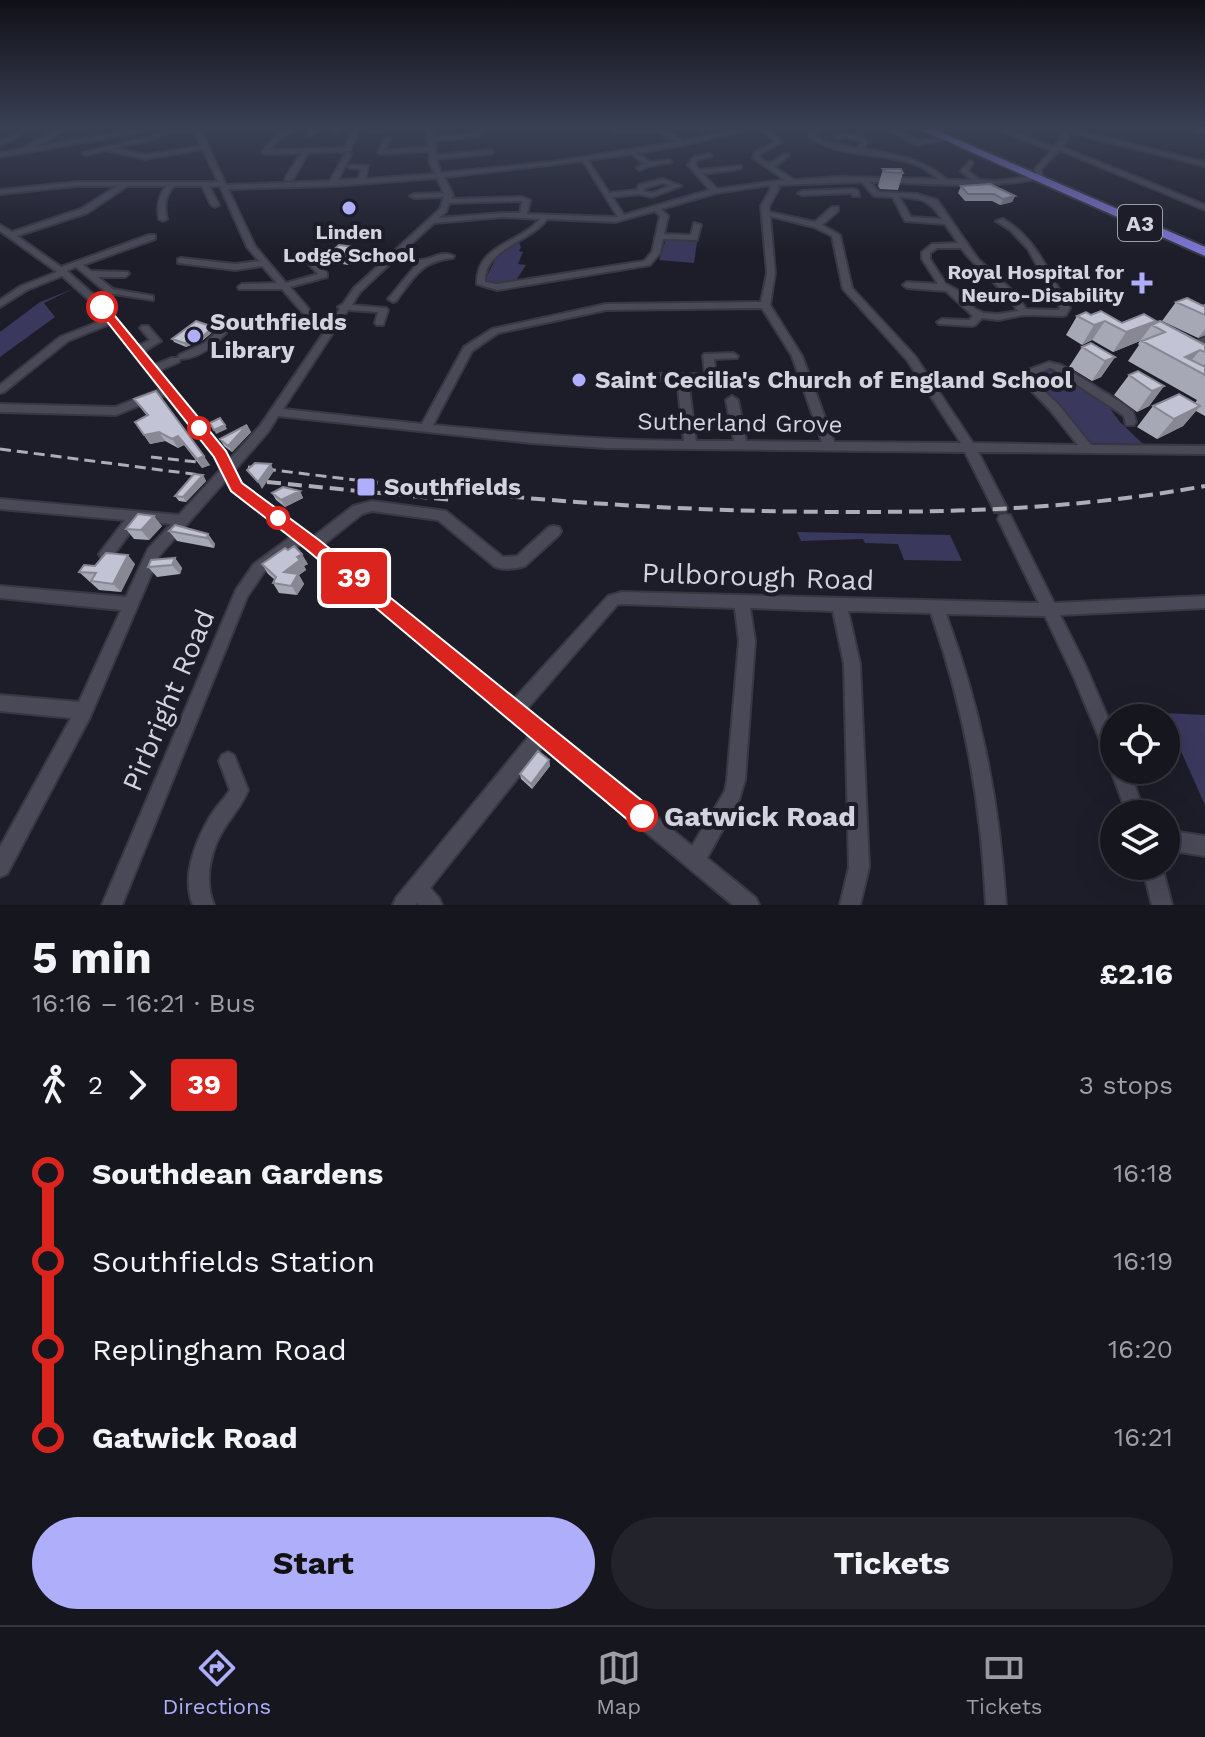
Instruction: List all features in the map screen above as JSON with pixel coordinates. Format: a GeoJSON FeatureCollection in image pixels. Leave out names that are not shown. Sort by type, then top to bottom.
{"type":"FeatureCollection","features":[{"type":"Feature","properties":{"kind":"highway","name":"A3"},"geometry":{"type":"LineString","coordinates":[[1011,171],[1022,176],[1040,176]]}},
{"type":"Feature","properties":{"kind":"highway","name":"A3"},"geometry":{"type":"LineString","coordinates":[[1028,171],[1205,252]]}},
{"type":"Feature","properties":{"kind":"street"},"geometry":{"type":"LineString","coordinates":[[215,171],[248,242],[263,263],[317,324],[328,329]]}},
{"type":"Feature","properties":{"kind":"street"},"geometry":{"type":"LineString","coordinates":[[288,183],[294,171]]}},
{"type":"Feature","properties":{"kind":"street"},"geometry":{"type":"LineString","coordinates":[[333,182],[339,171]]}},
{"type":"Feature","properties":{"kind":"street"},"geometry":{"type":"LineString","coordinates":[[361,181],[364,171]]}},
{"type":"Feature","properties":{"kind":"street"},"geometry":{"type":"LineString","coordinates":[[0,192],[62,184],[222,186],[361,181],[469,171]]}},
{"type":"Feature","properties":{"kind":"street"},"geometry":{"type":"LineString","coordinates":[[537,176],[542,175],[541,171]]}},
{"type":"Feature","properties":{"kind":"street"},"geometry":{"type":"LineString","coordinates":[[592,171],[623,219]]}},
{"type":"Feature","properties":{"kind":"street"},"geometry":{"type":"LineString","coordinates":[[702,171],[698,177],[711,188],[820,180],[978,182],[1022,176]]}},
{"type":"Feature","properties":{"kind":"street"},"geometry":{"type":"LineString","coordinates":[[741,171],[739,174],[745,175]]}},
{"type":"Feature","properties":{"kind":"street"},"geometry":{"type":"LineString","coordinates":[[776,171],[793,182]]}},
{"type":"Feature","properties":{"kind":"street"},"geometry":{"type":"LineString","coordinates":[[932,171],[944,181]]}},
{"type":"Feature","properties":{"kind":"street"},"geometry":{"type":"LineString","coordinates":[[964,171],[978,182]]}},
{"type":"Feature","properties":{"kind":"street"},"geometry":{"type":"LineString","coordinates":[[1040,176],[1043,171]]}},
{"type":"Feature","properties":{"kind":"street"},"geometry":{"type":"LineString","coordinates":[[1112,171],[1205,208]]}},
{"type":"Feature","properties":{"kind":"street"},"geometry":{"type":"LineString","coordinates":[[437,174],[449,198]]}},
{"type":"Feature","properties":{"kind":"street"},"geometry":{"type":"LineString","coordinates":[[435,221],[523,216],[623,219],[727,183],[729,179]]}},
{"type":"Feature","properties":{"kind":"street"},"geometry":{"type":"LineString","coordinates":[[820,180],[831,192]]}},
{"type":"Feature","properties":{"kind":"street"},"geometry":{"type":"LineString","coordinates":[[864,180],[877,194],[931,200],[963,245],[1013,296],[1023,312]]}},
{"type":"Feature","properties":{"kind":"street"},"geometry":{"type":"LineString","coordinates":[[11,235],[84,211],[127,183]]}},
{"type":"Feature","properties":{"kind":"street"},"geometry":{"type":"LineString","coordinates":[[772,183],[775,188],[767,198],[765,213],[771,273],[765,305],[797,356],[829,446]]}},
{"type":"Feature","properties":{"kind":"street"},"geometry":{"type":"LineString","coordinates":[[163,219],[164,190],[172,184]]}},
{"type":"Feature","properties":{"kind":"street"},"geometry":{"type":"LineString","coordinates":[[205,185],[215,205]]}},
{"type":"Feature","properties":{"kind":"street"},"geometry":{"type":"LineString","coordinates":[[802,193],[854,191],[856,194]]}},
{"type":"Feature","properties":{"kind":"street"},"geometry":{"type":"LineString","coordinates":[[607,195],[639,192]]}},
{"type":"Feature","properties":{"kind":"street"},"geometry":{"type":"LineString","coordinates":[[414,196],[522,199],[526,200],[523,216]]}},
{"type":"Feature","properties":{"kind":"street"},"geometry":{"type":"LineString","coordinates":[[3,856],[84,711],[153,553],[228,471],[276,412],[343,307],[391,256],[435,221],[449,198]]}},
{"type":"Feature","properties":{"kind":"street"},"geometry":{"type":"LineString","coordinates":[[896,198],[908,219],[948,222]]}},
{"type":"Feature","properties":{"kind":"street"},"geometry":{"type":"LineString","coordinates":[[546,216],[535,232],[498,248],[480,276],[481,284],[497,287],[640,265],[653,256],[660,236],[664,216],[657,209]]}},
{"type":"Feature","properties":{"kind":"street"},"geometry":{"type":"LineString","coordinates":[[817,225],[835,209]]}},
{"type":"Feature","properties":{"kind":"street"},"geometry":{"type":"LineString","coordinates":[[765,213],[817,225],[840,240],[848,289],[902,347],[969,448],[1049,609],[1100,722]]}},
{"type":"Feature","properties":{"kind":"street"},"geometry":{"type":"LineString","coordinates":[[907,285],[943,286],[957,291],[971,310],[980,314],[1063,313],[1065,308],[1052,287],[1045,265],[1012,226],[1000,221]]}},
{"type":"Feature","properties":{"kind":"street"},"geometry":{"type":"LineString","coordinates":[[660,236],[694,238],[697,225]]}},
{"type":"Feature","properties":{"kind":"street"},"geometry":{"type":"LineString","coordinates":[[0,227],[87,291],[138,350],[220,455],[239,490],[308,540],[749,905]]}},
{"type":"Feature","properties":{"kind":"street"},"geometry":{"type":"LineString","coordinates":[[0,304],[24,288],[77,264],[152,237]]}},
{"type":"Feature","properties":{"kind":"street"},"geometry":{"type":"LineString","coordinates":[[943,286],[926,259],[926,252],[935,246],[963,245]]}},
{"type":"Feature","properties":{"kind":"street"},"geometry":{"type":"LineString","coordinates":[[393,299],[423,263],[438,255],[450,256]]}},
{"type":"Feature","properties":{"kind":"street"},"geometry":{"type":"LineString","coordinates":[[242,287],[284,286],[327,278],[305,256]]}},
{"type":"Feature","properties":{"kind":"street"},"geometry":{"type":"LineString","coordinates":[[391,256],[423,263]]}},
{"type":"Feature","properties":{"kind":"street"},"geometry":{"type":"LineString","coordinates":[[181,261],[235,267],[263,263]]}},
{"type":"Feature","properties":{"kind":"street"},"geometry":{"type":"LineString","coordinates":[[77,264],[110,291],[150,298]]}},
{"type":"Feature","properties":{"kind":"street"},"geometry":{"type":"LineString","coordinates":[[91,274],[125,274]]}},
{"type":"Feature","properties":{"kind":"street"},"geometry":{"type":"LineString","coordinates":[[426,427],[468,349],[495,331],[606,307],[765,305]]}},
{"type":"Feature","properties":{"kind":"street"},"geometry":{"type":"LineString","coordinates":[[343,307],[383,310],[380,323]]}},
{"type":"Feature","properties":{"kind":"street"},"geometry":{"type":"LineString","coordinates":[[942,322],[972,323],[980,314]]}},
{"type":"Feature","properties":{"kind":"street"},"geometry":{"type":"LineString","coordinates":[[0,390],[64,339],[113,320]]}},
{"type":"Feature","properties":{"kind":"street"},"geometry":{"type":"LineString","coordinates":[[138,350],[156,341],[145,328]]}},
{"type":"Feature","properties":{"kind":"street"},"geometry":{"type":"LineString","coordinates":[[153,369],[209,345],[224,330]]}},
{"type":"Feature","properties":{"kind":"street"},"geometry":{"type":"LineString","coordinates":[[1181,336],[1202,344]]}},
{"type":"Feature","properties":{"kind":"street"},"geometry":{"type":"LineString","coordinates":[[656,377],[716,377],[708,356],[733,356]]}},
{"type":"Feature","properties":{"kind":"street"},"geometry":{"type":"LineString","coordinates":[[1088,449],[1054,407],[1030,384],[1029,373],[1049,365],[1057,367],[1121,408],[1130,422]]}},
{"type":"Feature","properties":{"kind":"street"},"geometry":{"type":"LineString","coordinates":[[682,377],[690,444]]}},
{"type":"Feature","properties":{"kind":"street"},"geometry":{"type":"LineString","coordinates":[[0,408],[116,411],[169,390]]}},
{"type":"Feature","properties":{"kind":"street"},"geometry":{"type":"LineString","coordinates":[[732,400],[741,445]]}},
{"type":"Feature","properties":{"kind":"street","name":"Sutherland Grove"},"geometry":{"type":"LineString","coordinates":[[276,412],[545,440],[1205,450]]}},
{"type":"Feature","properties":{"kind":"street"},"geometry":{"type":"LineString","coordinates":[[0,504],[183,520]]}},
{"type":"Feature","properties":{"kind":"street","name":"Pirbright Road"},"geometry":{"type":"LineString","coordinates":[[112,905],[241,594],[259,568],[358,510],[372,506],[441,515],[500,563],[520,562],[546,533]]}},
{"type":"Feature","properties":{"kind":"street"},"geometry":{"type":"LineString","coordinates":[[106,554],[136,515]]}},
{"type":"Feature","properties":{"kind":"street"},"geometry":{"type":"LineString","coordinates":[[0,592],[130,604]]}},
{"type":"Feature","properties":{"kind":"street","name":"Pulborough Road"},"geometry":{"type":"LineString","coordinates":[[515,710],[613,600],[1049,609],[1205,602]]}},
{"type":"Feature","properties":{"kind":"street"},"geometry":{"type":"LineString","coordinates":[[695,860],[733,794],[736,780],[747,641],[742,602]]}},
{"type":"Feature","properties":{"kind":"street"},"geometry":{"type":"LineString","coordinates":[[839,605],[853,680],[859,867],[850,905]]}},
{"type":"Feature","properties":{"kind":"street"},"geometry":{"type":"LineString","coordinates":[[936,608],[961,675],[980,745],[993,837],[996,905]]}},
{"type":"Feature","properties":{"kind":"street"},"geometry":{"type":"LineString","coordinates":[[0,703],[84,711]]}},
{"type":"Feature","properties":{"kind":"street"},"geometry":{"type":"LineString","coordinates":[[403,905],[543,733]]}},
{"type":"Feature","properties":{"kind":"street"},"geometry":{"type":"LineString","coordinates":[[204,905],[197,887],[207,850],[216,824],[234,803],[239,790],[228,761]]}},
{"type":"Feature","properties":{"kind":"street"},"geometry":{"type":"LineString","coordinates":[[1180,842],[1205,846]]}},
{"type":"Feature","properties":{"kind":"street"},"geometry":{"type":"LineString","coordinates":[[1156,880],[1162,905]]}},
{"type":"Feature","properties":{"kind":"street"},"geometry":{"type":"LineString","coordinates":[[417,888],[432,905]]}},
{"type":"Feature","properties":{"kind":"shaded area"},"geometry":{"type":"Polygon","coordinates":[[[666,239],[697,242],[694,263],[659,260],[666,239]]]}},
{"type":"Feature","properties":{"kind":"shaded area"},"geometry":{"type":"Polygon","coordinates":[[[518,241],[519,251],[523,252],[518,264],[526,265],[515,282],[495,285],[484,282],[499,252],[518,241]]]}},
{"type":"Feature","properties":{"kind":"shaded area"},"geometry":{"type":"Polygon","coordinates":[[[73,289],[44,303],[55,317],[0,357],[0,332],[40,302],[73,289]]]}},
{"type":"Feature","properties":{"kind":"shaded area"},"geometry":{"type":"Polygon","coordinates":[[[1050,370],[1106,403],[1143,444],[1091,443],[1035,384],[1034,376],[1050,370]]]}},
{"type":"Feature","properties":{"kind":"shaded area"},"geometry":{"type":"Polygon","coordinates":[[[797,532],[950,535],[962,561],[904,560],[898,544],[865,543],[863,539],[801,541],[797,532]]]}},
{"type":"Feature","properties":{"kind":"shaded area"},"geometry":{"type":"Polygon","coordinates":[[[1180,714],[1205,715],[1205,805],[1180,749],[1180,714]]]}},
{"type":"Feature","properties":{"kind":"building"},"geometry":{"type":"Polygon","coordinates":[[[990,184],[1015,196],[1003,199],[994,194],[968,194],[961,186],[990,184]]]}},
{"type":"Feature","properties":{"kind":"building"},"geometry":{"type":"Polygon","coordinates":[[[339,245],[354,247],[345,255],[330,253],[339,245]]]}},
{"type":"Feature","properties":{"kind":"building"},"geometry":{"type":"Polygon","coordinates":[[[1187,298],[1205,305],[1205,315],[1176,302],[1187,298]]]}},
{"type":"Feature","properties":{"kind":"building"},"geometry":{"type":"Polygon","coordinates":[[[1101,311],[1122,323],[1144,314],[1156,321],[1126,332],[1105,321],[1094,325],[1077,316],[1101,311]]]}},
{"type":"Feature","properties":{"kind":"building","name":"Southfields Library"},"geometry":{"type":"Polygon","coordinates":[[[196,321],[213,327],[202,337],[184,343],[172,339],[196,321]]]}},
{"type":"Feature","properties":{"kind":"building"},"geometry":{"type":"Polygon","coordinates":[[[1160,321],[1205,345],[1205,352],[1200,350],[1185,357],[1205,365],[1205,375],[1142,341],[1165,332],[1152,325],[1160,321]]]}},
{"type":"Feature","properties":{"kind":"building"},"geometry":{"type":"Polygon","coordinates":[[[1091,343],[1115,357],[1105,361],[1082,347],[1091,343]]]}},
{"type":"Feature","properties":{"kind":"building"},"geometry":{"type":"Polygon","coordinates":[[[1138,371],[1164,386],[1152,391],[1129,375],[1138,371]]]}},
{"type":"Feature","properties":{"kind":"building"},"geometry":{"type":"Polygon","coordinates":[[[156,391],[204,456],[197,459],[178,436],[172,439],[159,432],[144,435],[135,422],[148,415],[134,399],[156,391]]]}},
{"type":"Feature","properties":{"kind":"building"},"geometry":{"type":"Polygon","coordinates":[[[1179,394],[1200,406],[1174,419],[1153,406],[1179,394]]]}},
{"type":"Feature","properties":{"kind":"building"},"geometry":{"type":"Polygon","coordinates":[[[220,418],[225,425],[214,430],[210,423],[220,418]]]}},
{"type":"Feature","properties":{"kind":"building"},"geometry":{"type":"Polygon","coordinates":[[[247,425],[228,446],[220,439],[247,425]]]}},
{"type":"Feature","properties":{"kind":"building"},"geometry":{"type":"Polygon","coordinates":[[[255,463],[271,464],[258,482],[247,470],[255,463]]]}},
{"type":"Feature","properties":{"kind":"building"},"geometry":{"type":"Polygon","coordinates":[[[194,474],[203,475],[183,497],[175,496],[194,474]]]}},
{"type":"Feature","properties":{"kind":"building"},"geometry":{"type":"Polygon","coordinates":[[[283,487],[300,491],[281,500],[272,493],[283,487]]]}},
{"type":"Feature","properties":{"kind":"building"},"geometry":{"type":"Polygon","coordinates":[[[138,514],[154,516],[141,530],[126,529],[138,514]]]}},
{"type":"Feature","properties":{"kind":"building"},"geometry":{"type":"Polygon","coordinates":[[[175,525],[208,534],[207,538],[169,531],[175,525]]]}},
{"type":"Feature","properties":{"kind":"building"},"geometry":{"type":"Polygon","coordinates":[[[294,546],[302,554],[297,557],[300,560],[284,572],[298,574],[291,586],[273,583],[276,577],[262,564],[285,548],[288,550],[294,546]]]}},
{"type":"Feature","properties":{"kind":"building"},"geometry":{"type":"Polygon","coordinates":[[[106,553],[128,555],[113,584],[91,581],[96,573],[79,572],[84,565],[95,566],[106,553]]]}},
{"type":"Feature","properties":{"kind":"building"},"geometry":{"type":"Polygon","coordinates":[[[175,558],[172,565],[148,567],[151,560],[175,558]]]}},
{"type":"Feature","properties":{"kind":"building"},"geometry":{"type":"Polygon","coordinates":[[[538,751],[549,760],[531,784],[520,774],[538,751]]]}},
{"type":"Feature","properties":{"kind":"railway"},"geometry":{"type":"LineString","coordinates":[[0,449],[200,475]]}},
{"type":"Feature","properties":{"kind":"railway"},"geometry":{"type":"LineString","coordinates":[[151,457],[197,462]]}},
{"type":"Feature","properties":{"kind":"railway"},"geometry":{"type":"LineString","coordinates":[[248,467],[368,481]]}},
{"type":"Feature","properties":{"kind":"railway"},"geometry":{"type":"LineString","coordinates":[[368,481],[606,504],[849,512],[1027,507],[1205,486]]}},
{"type":"Feature","properties":{"kind":"railway"},"geometry":{"type":"LineString","coordinates":[[368,481],[381,483]]}},
{"type":"Feature","properties":{"kind":"railway"},"geometry":{"type":"LineString","coordinates":[[279,483],[267,482],[452,500]]}},
{"type":"Feature","properties":{"kind":"bus line","name":"39"},"geometry":{"type":"LineString","coordinates":[[102,307],[220,455],[236,487],[313,545],[642,816]]}},
{"type":"Feature","properties":{"kind":"place","name":"Linden Lodge School"},"geometry":{"type":"Point","coordinates":[349,208]}},
{"type":"Feature","properties":{"kind":"place","name":"Royal Hospital for Neuro-Disability"},"geometry":{"type":"Point","coordinates":[1142,283]}},
{"type":"Feature","properties":{"kind":"place","name":"Southfields Library"},"geometry":{"type":"Point","coordinates":[194,336]}},
{"type":"Feature","properties":{"kind":"place","name":"Saint Cecilia's Church of England School"},"geometry":{"type":"Point","coordinates":[579,380]}},
{"type":"Feature","properties":{"kind":"place","name":"Southfields"},"geometry":{"type":"Point","coordinates":[366,487]}},
{"type":"Feature","properties":{"kind":"place","name":"Gatwick Road"},"geometry":{"type":"Point","coordinates":[642,816]}}]}
